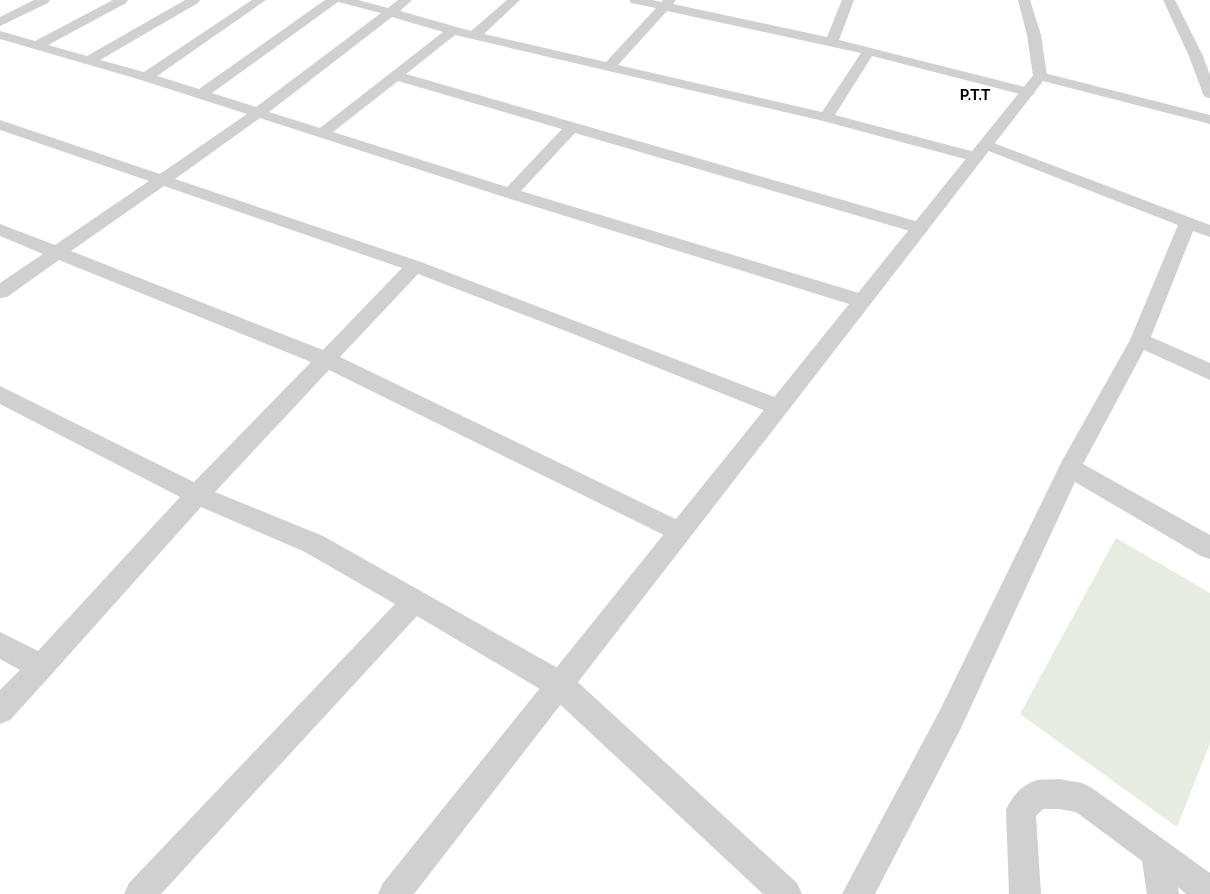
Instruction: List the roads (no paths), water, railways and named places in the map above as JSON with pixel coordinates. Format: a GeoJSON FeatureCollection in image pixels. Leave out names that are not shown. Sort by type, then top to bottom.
{"type":"FeatureCollection","features":[{"type":"Feature","properties":{"kind":"street"},"geometry":{"type":"LineString","coordinates":[[0,22],[44,0]]}},
{"type":"Feature","properties":{"kind":"street"},"geometry":{"type":"LineString","coordinates":[[37,45],[122,0]]}},
{"type":"Feature","properties":{"kind":"street"},"geometry":{"type":"LineString","coordinates":[[90,60],[194,0]]}},
{"type":"Feature","properties":{"kind":"street"},"geometry":{"type":"LineString","coordinates":[[146,77],[260,0]]}},
{"type":"Feature","properties":{"kind":"street"},"geometry":{"type":"LineString","coordinates":[[200,95],[333,0]]}},
{"type":"Feature","properties":{"kind":"street"},"geometry":{"type":"LineString","coordinates":[[343,0],[474,36],[981,151],[1188,222],[1210,231]]}},
{"type":"Feature","properties":{"kind":"street"},"geometry":{"type":"LineString","coordinates":[[0,292],[55,252],[257,114],[406,0]]}},
{"type":"Feature","properties":{"kind":"street"},"geometry":{"type":"LineString","coordinates":[[474,36],[514,0]]}},
{"type":"Feature","properties":{"kind":"street"},"geometry":{"type":"LineString","coordinates":[[635,0],[667,3],[869,51],[1210,120]]}},
{"type":"Feature","properties":{"kind":"street"},"geometry":{"type":"LineString","coordinates":[[832,42],[848,0]]}},
{"type":"Feature","properties":{"kind":"street"},"geometry":{"type":"LineString","coordinates":[[394,894],[1034,84],[1034,35],[1024,0]]}},
{"type":"Feature","properties":{"kind":"street"},"geometry":{"type":"LineString","coordinates":[[1169,0],[1196,56],[1210,94]]}},
{"type":"Feature","properties":{"kind":"street"},"geometry":{"type":"LineString","coordinates":[[610,66],[667,3]]}},
{"type":"Feature","properties":{"kind":"street"},"geometry":{"type":"LineString","coordinates":[[321,134],[454,31]]}},
{"type":"Feature","properties":{"kind":"street"},"geometry":{"type":"LineString","coordinates":[[0,35],[146,77],[257,114],[862,301]]}},
{"type":"Feature","properties":{"kind":"street"},"geometry":{"type":"LineString","coordinates":[[826,117],[869,51]]}},
{"type":"Feature","properties":{"kind":"street"},"geometry":{"type":"LineString","coordinates":[[396,76],[573,126],[920,228]]}},
{"type":"Feature","properties":{"kind":"street"},"geometry":{"type":"LineString","coordinates":[[0,125],[415,266],[778,407]]}},
{"type":"Feature","properties":{"kind":"street"},"geometry":{"type":"LineString","coordinates":[[510,193],[573,126]]}},
{"type":"Feature","properties":{"kind":"street"},"geometry":{"type":"LineString","coordinates":[[858,894],[950,720],[1070,468],[1140,340],[1188,222]]}},
{"type":"Feature","properties":{"kind":"street"},"geometry":{"type":"LineString","coordinates":[[0,230],[325,359],[680,532]]}},
{"type":"Feature","properties":{"kind":"street"},"geometry":{"type":"LineString","coordinates":[[0,710],[197,495],[415,266]]}},
{"type":"Feature","properties":{"kind":"street"},"geometry":{"type":"LineString","coordinates":[[1140,340],[1210,372]]}},
{"type":"Feature","properties":{"kind":"street"},"geometry":{"type":"LineString","coordinates":[[0,394],[197,495],[314,544],[560,685],[773,889]]}},
{"type":"Feature","properties":{"kind":"street"},"geometry":{"type":"LineString","coordinates":[[1070,468],[1210,548]]}},
{"type":"Feature","properties":{"kind":"street"},"geometry":{"type":"LineString","coordinates":[[140,894],[414,601]]}},
{"type":"Feature","properties":{"kind":"street"},"geometry":{"type":"LineString","coordinates":[[0,645],[41,667]]}},
{"type":"Feature","properties":{"kind":"street"},"geometry":{"type":"LineString","coordinates":[[1025,894],[1021,810],[1037,795],[1059,794],[1082,798],[1210,892]]}},
{"type":"Feature","properties":{"kind":"street"},"geometry":{"type":"LineString","coordinates":[[1156,852],[1163,894]]}},
{"type":"Feature","properties":{"kind":"district","name":"P.T.T"},"geometry":{"type":"Point","coordinates":[975,95]}}]}
